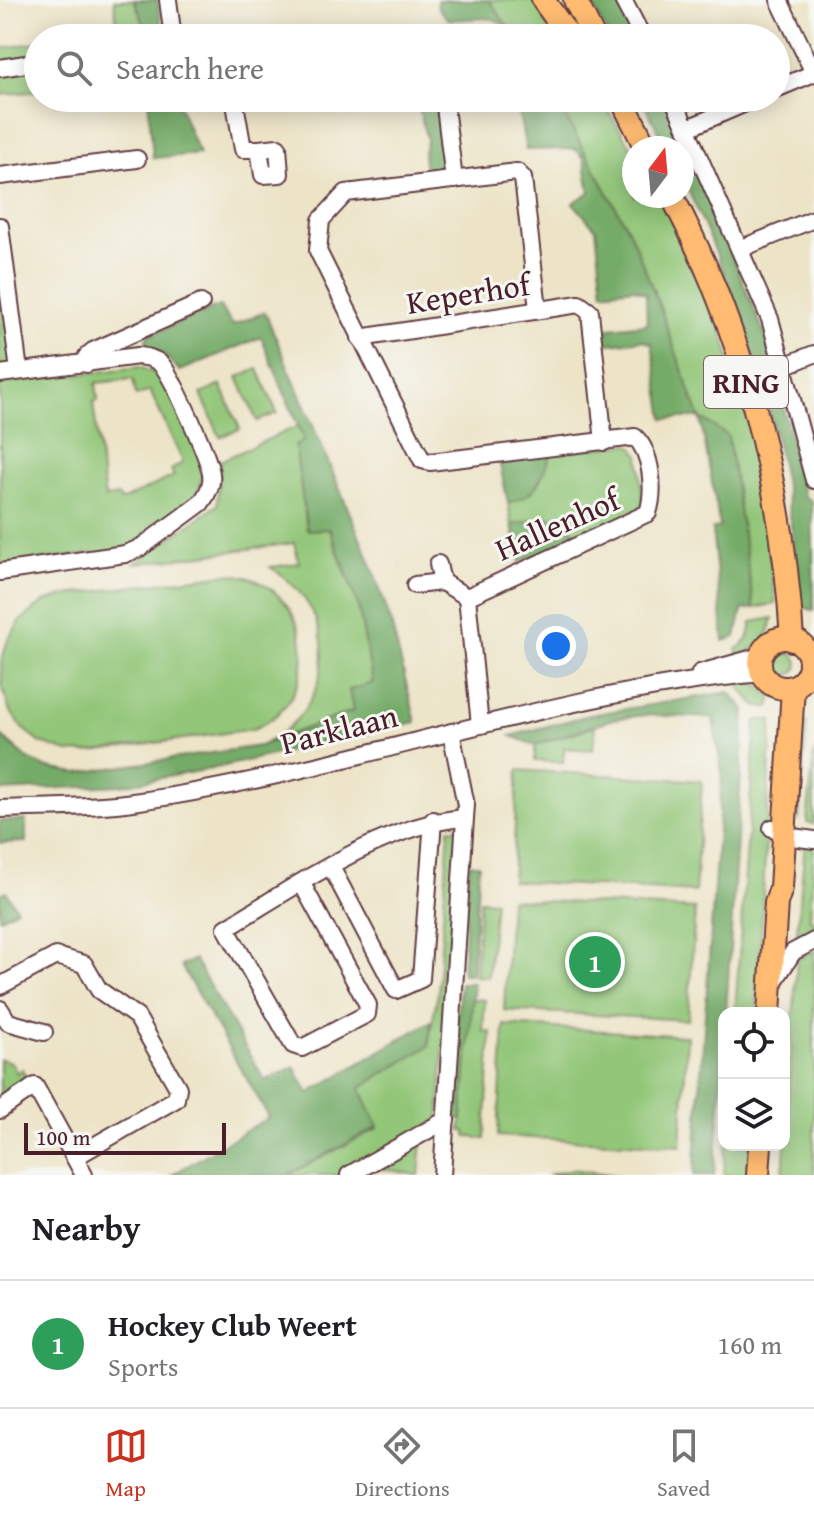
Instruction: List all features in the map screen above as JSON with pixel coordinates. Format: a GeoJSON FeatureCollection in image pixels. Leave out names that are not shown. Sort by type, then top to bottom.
{"type":"FeatureCollection","features":[{"type":"Feature","properties":{"kind":"main road"},"geometry":{"type":"LineString","coordinates":[[543,0],[560,24]]}},
{"type":"Feature","properties":{"kind":"main road"},"geometry":{"type":"LineString","coordinates":[[575,0],[587,24]]}},
{"type":"Feature","properties":{"kind":"main road"},"geometry":{"type":"LineString","coordinates":[[626,112],[639,136]]}},
{"type":"Feature","properties":{"kind":"main road","name":"RING"},"geometry":{"type":"LineString","coordinates":[[677,208],[727,321],[758,424],[771,477],[785,579],[802,654]]}},
{"type":"Feature","properties":{"kind":"main road"},"geometry":{"type":"LineString","coordinates":[[769,1007],[776,903],[796,832],[767,646],[802,654],[805,678],[774,676]]}},
{"type":"Feature","properties":{"kind":"main road"},"geometry":{"type":"LineString","coordinates":[[758,1175],[760,1151]]}},
{"type":"Feature","properties":{"kind":"street"},"geometry":{"type":"LineString","coordinates":[[168,0],[171,24]]}},
{"type":"Feature","properties":{"kind":"street"},"geometry":{"type":"LineString","coordinates":[[623,0],[636,24]]}},
{"type":"Feature","properties":{"kind":"street"},"geometry":{"type":"LineString","coordinates":[[779,0],[814,73],[790,83]]}},
{"type":"Feature","properties":{"kind":"street"},"geometry":{"type":"LineString","coordinates":[[0,68],[24,64]]}},
{"type":"Feature","properties":{"kind":"street"},"geometry":{"type":"LineString","coordinates":[[236,112],[243,149],[259,149]]}},
{"type":"Feature","properties":{"kind":"street"},"geometry":{"type":"LineString","coordinates":[[446,112],[454,180]]}},
{"type":"Feature","properties":{"kind":"street"},"geometry":{"type":"LineString","coordinates":[[680,112],[742,248],[784,366],[814,480]]}},
{"type":"Feature","properties":{"kind":"street"},"geometry":{"type":"LineString","coordinates":[[688,128],[725,112]]}},
{"type":"Feature","properties":{"kind":"street"},"geometry":{"type":"LineString","coordinates":[[0,176],[137,159]]}},
{"type":"Feature","properties":{"kind":"street"},"geometry":{"type":"LineString","coordinates":[[360,338],[318,251],[321,220],[346,193],[517,172],[523,178],[538,309]]}},
{"type":"Feature","properties":{"kind":"street"},"geometry":{"type":"LineString","coordinates":[[742,248],[814,219]]}},
{"type":"Feature","properties":{"kind":"street"},"geometry":{"type":"LineString","coordinates":[[0,226],[19,371]]}},
{"type":"Feature","properties":{"kind":"street"},"geometry":{"type":"LineString","coordinates":[[87,364],[87,356],[93,351],[201,303]]}},
{"type":"Feature","properties":{"kind":"street","name":"Keperhof"},"geometry":{"type":"LineString","coordinates":[[360,338],[579,304],[590,312],[604,442]]}},
{"type":"Feature","properties":{"kind":"street","name":"Hallenhof"},"geometry":{"type":"LineString","coordinates":[[360,338],[422,460],[430,462],[635,437],[645,447],[652,500],[648,513],[467,597],[480,725]]}},
{"type":"Feature","properties":{"kind":"street"},"geometry":{"type":"LineString","coordinates":[[784,366],[814,354]]}},
{"type":"Feature","properties":{"kind":"street"},"geometry":{"type":"LineString","coordinates":[[0,374],[138,356],[160,364],[174,386],[211,473],[208,494],[168,528],[125,554],[0,572]]}},
{"type":"Feature","properties":{"kind":"street"},"geometry":{"type":"LineString","coordinates":[[438,564],[442,582]]}},
{"type":"Feature","properties":{"kind":"street"},"geometry":{"type":"LineString","coordinates":[[415,585],[442,582],[467,597]]}},
{"type":"Feature","properties":{"kind":"street","name":"Parklaan"},"geometry":{"type":"LineString","coordinates":[[0,809],[131,802],[255,779],[688,679],[720,665],[774,676]]}},
{"type":"Feature","properties":{"kind":"street"},"geometry":{"type":"LineString","coordinates":[[442,1175],[466,805],[451,732]]}},
{"type":"Feature","properties":{"kind":"street"},"geometry":{"type":"LineString","coordinates":[[301,882],[368,1005],[367,1014],[302,1048],[293,1045],[226,928],[301,882],[412,826],[433,820],[465,818]]}},
{"type":"Feature","properties":{"kind":"street"},"geometry":{"type":"LineString","coordinates":[[331,867],[396,990],[421,979],[433,820]]}},
{"type":"Feature","properties":{"kind":"street"},"geometry":{"type":"LineString","coordinates":[[770,987],[793,952],[814,941]]}},
{"type":"Feature","properties":{"kind":"street"},"geometry":{"type":"LineString","coordinates":[[0,986],[56,956],[84,964],[99,990],[137,1017],[178,1088],[176,1099],[75,1157]]}},
{"type":"Feature","properties":{"kind":"street"},"geometry":{"type":"LineString","coordinates":[[0,1009],[8,1022],[44,1032]]}},
{"type":"Feature","properties":{"kind":"street"},"geometry":{"type":"LineString","coordinates":[[0,1110],[35,1086],[84,1175]]}},
{"type":"Feature","properties":{"kind":"street"},"geometry":{"type":"LineString","coordinates":[[349,1175],[446,1120]]}},
{"type":"Feature","properties":{"kind":"green space"},"geometry":{"type":"Polygon","coordinates":[[[114,0],[134,0],[144,24],[117,24],[114,0]]]}},
{"type":"Feature","properties":{"kind":"green space"},"geometry":{"type":"Polygon","coordinates":[[[134,0],[157,0],[161,24],[144,24],[134,0]]]}},
{"type":"Feature","properties":{"kind":"green space"},"geometry":{"type":"Polygon","coordinates":[[[437,0],[489,0],[506,24],[484,18],[448,19],[438,8],[437,0]]]}},
{"type":"Feature","properties":{"kind":"green space"},"geometry":{"type":"Polygon","coordinates":[[[489,0],[538,0],[553,24],[506,24],[489,0]]]}},
{"type":"Feature","properties":{"kind":"green space"},"geometry":{"type":"Polygon","coordinates":[[[590,0],[618,0],[630,24],[603,24],[590,0]]]}},
{"type":"Feature","properties":{"kind":"green space"},"geometry":{"type":"Polygon","coordinates":[[[24,45],[24,92],[0,95],[0,49],[24,45]]]}},
{"type":"Feature","properties":{"kind":"green space"},"geometry":{"type":"Polygon","coordinates":[[[149,112],[182,112],[199,154],[153,158],[149,112]]]}},
{"type":"Feature","properties":{"kind":"green space"},"geometry":{"type":"Polygon","coordinates":[[[420,112],[438,112],[445,168],[425,170],[423,156],[427,140],[420,112]]]}},
{"type":"Feature","properties":{"kind":"green space"},"geometry":{"type":"Polygon","coordinates":[[[519,112],[563,112],[629,231],[699,417],[664,419],[652,344],[643,340],[603,345],[601,329],[647,324],[646,294],[634,288],[603,292],[596,229],[573,203],[590,192],[584,158],[576,149],[526,150],[519,112]]]}},
{"type":"Feature","properties":{"kind":"green space"},"geometry":{"type":"Polygon","coordinates":[[[563,112],[609,112],[624,136],[622,208],[668,208],[718,318],[753,438],[776,604],[754,608],[728,436],[699,417],[629,231],[563,112]]]}},
{"type":"Feature","properties":{"kind":"green space"},"geometry":{"type":"Polygon","coordinates":[[[648,112],[672,112],[682,136],[661,136],[648,112]]]}},
{"type":"Feature","properties":{"kind":"green space"},"geometry":{"type":"Polygon","coordinates":[[[694,165],[768,342],[804,496],[812,501],[814,611],[799,605],[794,547],[776,437],[747,334],[694,204],[694,165]]]}},
{"type":"Feature","properties":{"kind":"green space"},"geometry":{"type":"Polygon","coordinates":[[[0,265],[14,365],[0,367],[0,265]]]}},
{"type":"Feature","properties":{"kind":"green space"},"geometry":{"type":"Polygon","coordinates":[[[219,306],[233,325],[265,312],[370,561],[390,619],[416,722],[211,769],[121,785],[0,791],[0,735],[28,759],[48,768],[77,773],[259,746],[353,711],[349,690],[373,683],[358,605],[330,529],[307,530],[295,446],[304,440],[261,337],[180,371],[163,354],[147,349],[146,338],[150,335],[219,306]]]}},
{"type":"Feature","properties":{"kind":"green space"},"geometry":{"type":"Polygon","coordinates":[[[139,367],[152,372],[172,390],[205,465],[197,498],[128,549],[0,565],[0,384],[139,367]],[[133,379],[96,383],[98,401],[93,402],[105,498],[118,496],[121,501],[174,476],[171,470],[183,462],[150,391],[136,396],[133,379]]]}},
{"type":"Feature","properties":{"kind":"green space"},"geometry":{"type":"Polygon","coordinates":[[[258,369],[277,413],[257,421],[238,377],[258,369]]]}},
{"type":"Feature","properties":{"kind":"green space"},"geometry":{"type":"Polygon","coordinates":[[[221,385],[240,429],[220,437],[201,394],[221,385]]]}},
{"type":"Feature","properties":{"kind":"green space"},"geometry":{"type":"Polygon","coordinates":[[[700,418],[728,436],[754,608],[742,610],[736,637],[724,641],[712,529],[720,527],[700,418]]]}},
{"type":"Feature","properties":{"kind":"green space"},"geometry":{"type":"Polygon","coordinates":[[[298,426],[304,440],[308,530],[329,529],[358,605],[373,683],[353,711],[266,743],[290,726],[308,705],[319,681],[323,656],[320,632],[310,608],[294,586],[270,567],[299,563],[294,543],[134,564],[217,505],[220,461],[298,426]]]}},
{"type":"Feature","properties":{"kind":"green space"},"geometry":{"type":"Polygon","coordinates":[[[627,444],[634,447],[639,455],[643,503],[639,510],[577,538],[547,517],[512,525],[508,503],[531,491],[541,478],[551,453],[627,444]]]}},
{"type":"Feature","properties":{"kind":"green space"},"geometry":{"type":"Polygon","coordinates":[[[551,453],[537,486],[525,496],[508,503],[499,460],[551,453]]]}},
{"type":"Feature","properties":{"kind":"green space"},"geometry":{"type":"Polygon","coordinates":[[[547,517],[568,522],[577,538],[520,562],[512,525],[547,517]]]}},
{"type":"Feature","properties":{"kind":"green space"},"geometry":{"type":"Polygon","coordinates":[[[228,574],[257,581],[279,596],[294,617],[302,641],[302,667],[294,692],[278,713],[253,729],[86,753],[68,752],[41,743],[22,728],[9,709],[2,686],[1,662],[8,640],[21,620],[44,602],[67,595],[228,574]]]}},
{"type":"Feature","properties":{"kind":"green space"},"geometry":{"type":"Polygon","coordinates":[[[773,618],[762,643],[737,656],[737,649],[748,638],[752,622],[773,618]]]}},
{"type":"Feature","properties":{"kind":"green space"},"geometry":{"type":"Polygon","coordinates":[[[787,653],[795,656],[798,664],[795,672],[787,675],[779,672],[776,664],[779,656],[787,653]]]}},
{"type":"Feature","properties":{"kind":"green space"},"geometry":{"type":"Polygon","coordinates":[[[753,680],[771,696],[770,707],[757,707],[741,689],[739,681],[753,680]]]}},
{"type":"Feature","properties":{"kind":"green space"},"geometry":{"type":"Polygon","coordinates":[[[729,692],[745,709],[726,1007],[718,1007],[718,1131],[714,1175],[694,1175],[722,773],[713,718],[646,715],[613,719],[535,745],[511,736],[589,715],[729,692]]]}},
{"type":"Feature","properties":{"kind":"green space"},"geometry":{"type":"Polygon","coordinates":[[[756,720],[772,720],[757,1007],[735,1007],[756,720]]]}},
{"type":"Feature","properties":{"kind":"green space"},"geometry":{"type":"Polygon","coordinates":[[[799,721],[807,722],[799,819],[790,808],[799,721]]]}},
{"type":"Feature","properties":{"kind":"green space"},"geometry":{"type":"Polygon","coordinates":[[[595,726],[593,750],[564,748],[563,762],[535,761],[535,745],[595,726]]]}},
{"type":"Feature","properties":{"kind":"green space"},"geometry":{"type":"Polygon","coordinates":[[[814,750],[814,824],[807,823],[814,750]]]}},
{"type":"Feature","properties":{"kind":"green space"},"geometry":{"type":"Polygon","coordinates":[[[518,770],[702,781],[695,892],[512,881],[518,770]]]}},
{"type":"Feature","properties":{"kind":"green space"},"geometry":{"type":"Polygon","coordinates":[[[26,820],[26,842],[0,843],[0,821],[26,820]]]}},
{"type":"Feature","properties":{"kind":"green space"},"geometry":{"type":"Polygon","coordinates":[[[449,828],[459,829],[439,1119],[423,1128],[419,1175],[376,1168],[370,1157],[340,1175],[288,1175],[378,1128],[360,1088],[428,1046],[438,991],[449,828]]]}},
{"type":"Feature","properties":{"kind":"green space"},"geometry":{"type":"Polygon","coordinates":[[[805,843],[814,845],[810,919],[814,920],[814,931],[796,944],[805,843]]]}},
{"type":"Feature","properties":{"kind":"green space"},"geometry":{"type":"Polygon","coordinates":[[[469,864],[479,864],[472,974],[462,974],[469,864]]]}},
{"type":"Feature","properties":{"kind":"green space"},"geometry":{"type":"Polygon","coordinates":[[[6,891],[17,909],[0,918],[0,894],[6,891]]]}},
{"type":"Feature","properties":{"kind":"green space"},"geometry":{"type":"Polygon","coordinates":[[[510,899],[695,909],[688,1020],[504,1010],[510,899]]]}},
{"type":"Feature","properties":{"kind":"green space"},"geometry":{"type":"Polygon","coordinates":[[[480,900],[495,901],[488,977],[475,976],[480,900]]]}},
{"type":"Feature","properties":{"kind":"green space"},"geometry":{"type":"Polygon","coordinates":[[[814,950],[814,1175],[783,1175],[785,1151],[790,1151],[790,1068],[797,960],[814,950]]]}},
{"type":"Feature","properties":{"kind":"green space"},"geometry":{"type":"Polygon","coordinates":[[[194,959],[265,1081],[294,1067],[309,1093],[431,1021],[429,1046],[360,1088],[378,1127],[288,1175],[172,1175],[269,1117],[181,966],[194,959]]]}},
{"type":"Feature","properties":{"kind":"green space"},"geometry":{"type":"Polygon","coordinates":[[[460,983],[474,983],[462,1119],[450,1118],[460,983]]]}},
{"type":"Feature","properties":{"kind":"green space"},"geometry":{"type":"Polygon","coordinates":[[[471,999],[485,1000],[483,1031],[491,1032],[485,1139],[466,1136],[466,1131],[461,1131],[471,999]]]}},
{"type":"Feature","properties":{"kind":"green space"},"geometry":{"type":"Polygon","coordinates":[[[504,1025],[687,1036],[681,1146],[498,1136],[504,1025]]]}},
{"type":"Feature","properties":{"kind":"green space"},"geometry":{"type":"Polygon","coordinates":[[[0,1059],[11,1062],[17,1073],[22,1069],[28,1082],[0,1099],[0,1059]]]}},
{"type":"Feature","properties":{"kind":"green space"},"geometry":{"type":"Polygon","coordinates":[[[726,1151],[751,1151],[749,1175],[724,1175],[726,1151]]]}},
{"type":"Feature","properties":{"kind":"green space"},"geometry":{"type":"Polygon","coordinates":[[[573,1169],[615,1175],[548,1175],[573,1169]]]}},
{"type":"Feature","properties":{"kind":"place","name":"Hockey Club Weert"},"geometry":{"type":"Point","coordinates":[595,962]}}]}
